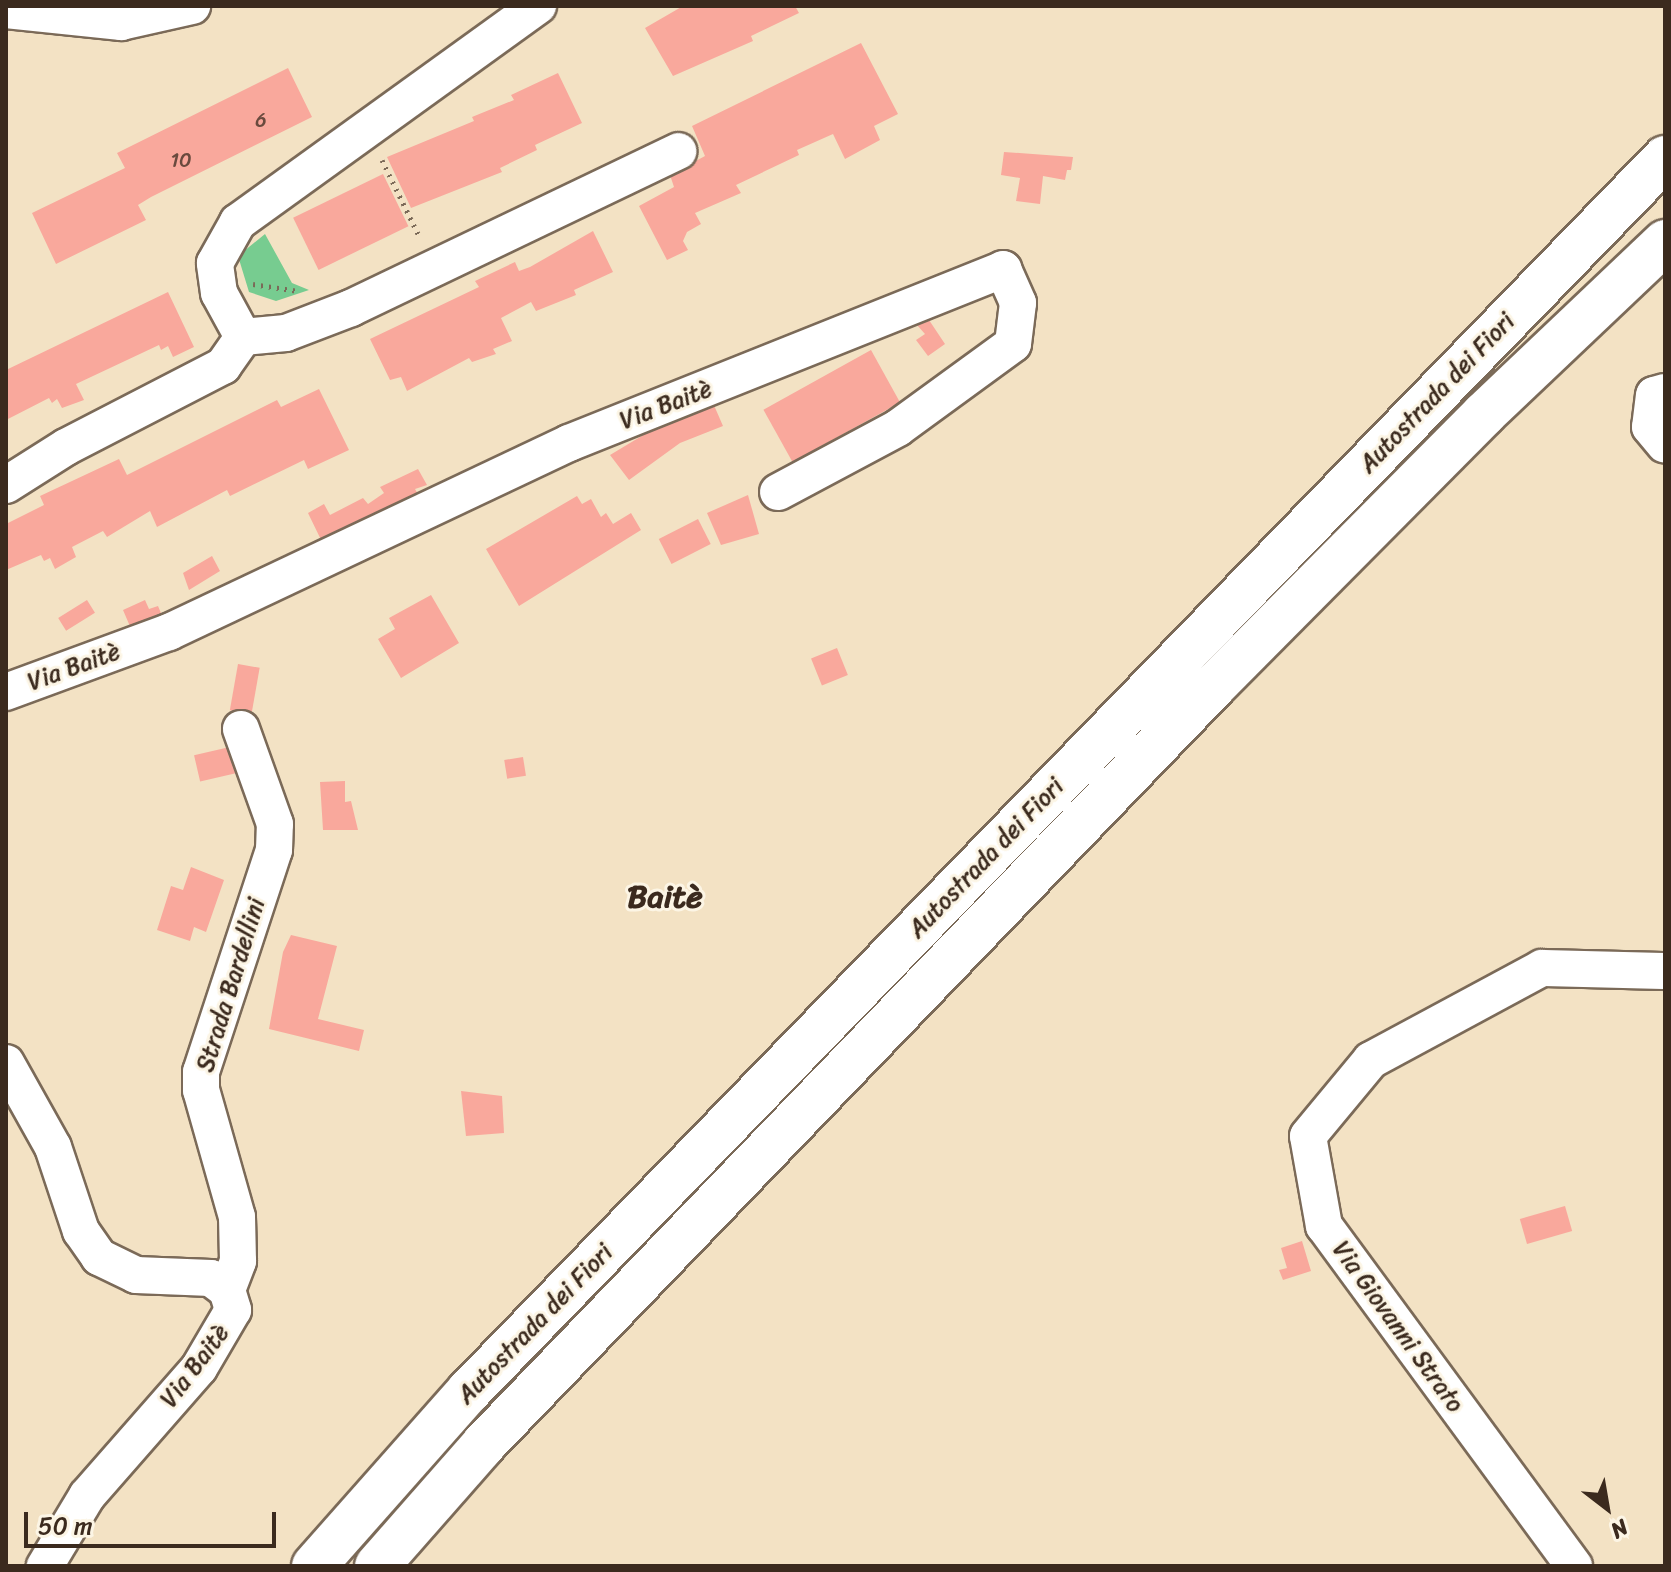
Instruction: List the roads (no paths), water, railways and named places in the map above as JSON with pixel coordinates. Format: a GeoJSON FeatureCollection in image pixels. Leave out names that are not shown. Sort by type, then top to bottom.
{"type":"FeatureCollection","features":[{"type":"Feature","properties":{"kind":"highway","name":"Autostrada dei Fiori"},"geometry":{"type":"LineString","coordinates":[[314,1566],[469,1391],[1665,158]]}},
{"type":"Feature","properties":{"kind":"highway","name":"Autostrada dei Fiori"},"geometry":{"type":"LineString","coordinates":[[377,1566],[484,1444],[810,1104],[1484,414],[1665,242]]}},
{"type":"Feature","properties":{"kind":"street"},"geometry":{"type":"LineString","coordinates":[[6,10],[121,22],[192,6]]}},
{"type":"Feature","properties":{"kind":"street"},"geometry":{"type":"LineString","coordinates":[[243,337],[228,315],[215,274],[219,248],[238,222],[538,6]]}},
{"type":"Feature","properties":{"kind":"street"},"geometry":{"type":"LineString","coordinates":[[243,337],[286,333],[351,308],[678,151]]}},
{"type":"Feature","properties":{"kind":"street","name":"Via Baitè"},"geometry":{"type":"LineString","coordinates":[[6,692],[169,632],[569,443],[1003,269],[1018,303],[1013,344],[898,428],[778,492]]}},
{"type":"Feature","properties":{"kind":"street"},"geometry":{"type":"LineString","coordinates":[[6,485],[66,447],[223,366],[243,337]]}},
{"type":"Feature","properties":{"kind":"street"},"geometry":{"type":"LineString","coordinates":[[1665,392],[1654,395],[1650,427],[1665,445]]}},
{"type":"Feature","properties":{"kind":"street","name":"Strada Bardellini"},"geometry":{"type":"LineString","coordinates":[[227,1290],[238,1261],[237,1217],[201,1090],[201,1072],[274,850],[275,824],[241,729]]}},
{"type":"Feature","properties":{"kind":"street","name":"Via Giovanni Strato"},"geometry":{"type":"LineString","coordinates":[[1574,1566],[1324,1226],[1308,1136],[1371,1060],[1542,968],[1665,971]]}},
{"type":"Feature","properties":{"kind":"street","name":"Via Baitè"},"geometry":{"type":"LineString","coordinates":[[6,1063],[53,1147],[81,1231],[99,1257],[136,1275],[201,1276],[227,1290],[233,1310],[217,1343],[87,1496],[45,1566]]}},
{"type":"Feature","properties":{"kind":"district","name":"Baitè"},"geometry":{"type":"Point","coordinates":[665,897]}}]}
